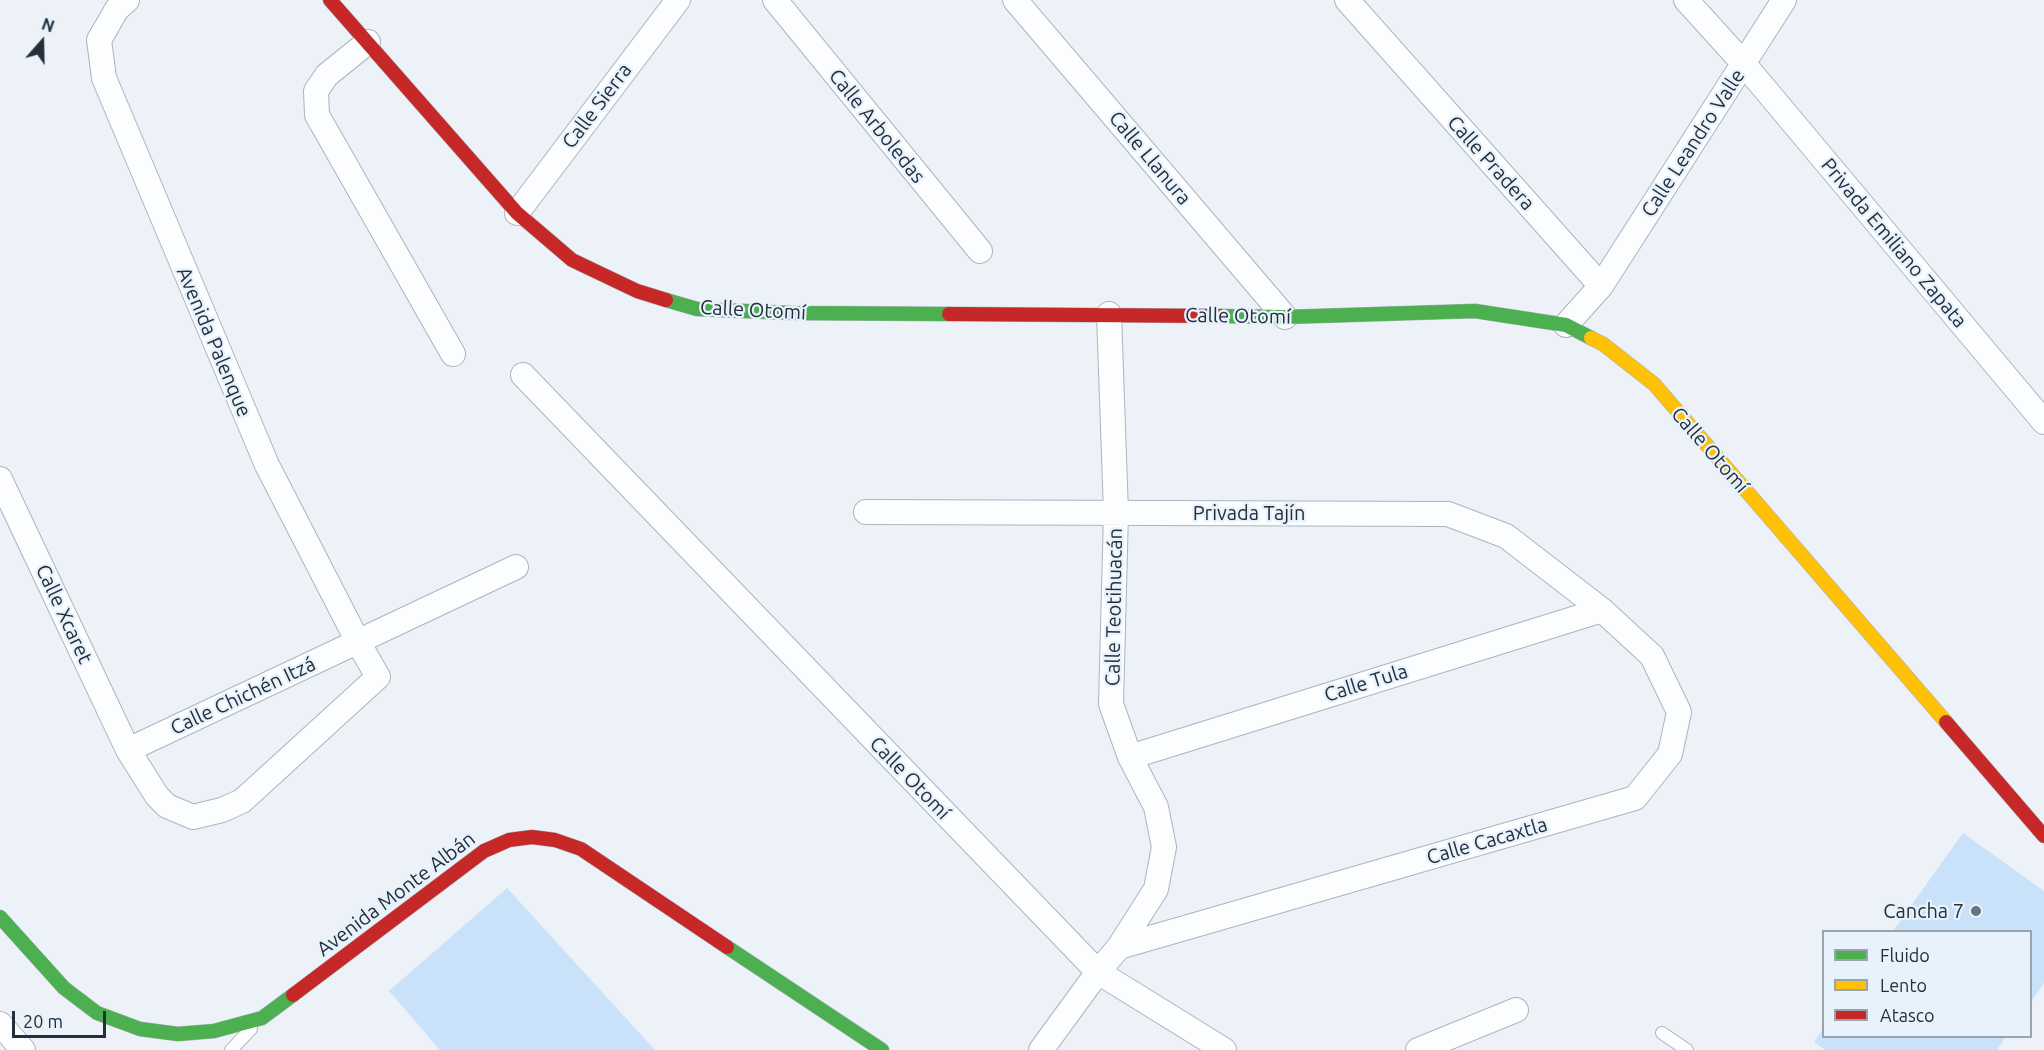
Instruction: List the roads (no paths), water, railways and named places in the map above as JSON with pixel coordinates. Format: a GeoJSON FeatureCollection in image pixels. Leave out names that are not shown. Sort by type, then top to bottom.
{"type":"FeatureCollection","features":[{"type":"Feature","properties":{"kind":"street","name":"Avenida Palenque"},"geometry":{"type":"LineString","coordinates":[[127,0],[117,9],[99,40],[104,78],[267,465],[378,677]]}},
{"type":"Feature","properties":{"kind":"street","name":"Calle Otomí"},"geometry":{"type":"LineString","coordinates":[[330,0],[517,213],[572,260],[637,291],[697,309],[791,313],[1285,317],[1475,311],[1566,325],[1603,344],[1654,384],[2044,836]]}},
{"type":"Feature","properties":{"kind":"street","name":"Calle Sierra"},"geometry":{"type":"LineString","coordinates":[[517,213],[678,0]]}},
{"type":"Feature","properties":{"kind":"street","name":"Calle Arboledas"},"geometry":{"type":"LineString","coordinates":[[775,0],[980,251]]}},
{"type":"Feature","properties":{"kind":"street","name":"Calle Llanura"},"geometry":{"type":"LineString","coordinates":[[1015,0],[1285,317]]}},
{"type":"Feature","properties":{"kind":"street","name":"Calle Pradera"},"geometry":{"type":"LineString","coordinates":[[1347,0],[1602,286]]}},
{"type":"Feature","properties":{"kind":"street","name":"Privada Emiliano Zapata"},"geometry":{"type":"LineString","coordinates":[[1686,0],[1744,64],[2044,422]]}},
{"type":"Feature","properties":{"kind":"street","name":"Calle Leandro Valle"},"geometry":{"type":"LineString","coordinates":[[1602,286],[1784,0]]}},
{"type":"Feature","properties":{"kind":"street"},"geometry":{"type":"LineString","coordinates":[[368,42],[327,75],[316,91],[316,115],[453,354]]}},
{"type":"Feature","properties":{"kind":"street"},"geometry":{"type":"LineString","coordinates":[[1566,325],[1602,286]]}},
{"type":"Feature","properties":{"kind":"street","name":"Calle Teotihuacán"},"geometry":{"type":"LineString","coordinates":[[1109,314],[1116,513],[1112,704],[1130,757],[1156,807],[1164,847],[1156,889],[1119,947]]}},
{"type":"Feature","properties":{"kind":"street","name":"Calle Otomí"},"geometry":{"type":"LineString","coordinates":[[523,375],[1098,972],[1224,1050]]}},
{"type":"Feature","properties":{"kind":"street","name":"Calle Xcaret"},"geometry":{"type":"LineString","coordinates":[[0,479],[128,750],[157,796],[167,806],[193,817],[222,810],[242,801],[378,677]]}},
{"type":"Feature","properties":{"kind":"street","name":"Privada Tajín"},"geometry":{"type":"LineString","coordinates":[[866,512],[1448,514],[1506,536],[1602,610]]}},
{"type":"Feature","properties":{"kind":"street","name":"Calle Chichén Itzá"},"geometry":{"type":"LineString","coordinates":[[128,750],[516,567]]}},
{"type":"Feature","properties":{"kind":"street","name":"Calle Tula"},"geometry":{"type":"LineString","coordinates":[[1130,757],[1602,610]]}},
{"type":"Feature","properties":{"kind":"street","name":"Calle Cacaxtla"},"geometry":{"type":"LineString","coordinates":[[1119,947],[1635,798],[1670,754],[1679,712],[1652,656],[1602,610]]}},
{"type":"Feature","properties":{"kind":"street","name":"Avenida Monte Albán"},"geometry":{"type":"LineString","coordinates":[[0,917],[64,988],[97,1013],[140,1029],[178,1034],[214,1031],[262,1018],[484,851],[504,840],[532,837],[556,839],[581,849],[882,1050]]}},
{"type":"Feature","properties":{"kind":"street"},"geometry":{"type":"LineString","coordinates":[[1041,1050],[1119,947]]}},
{"type":"Feature","properties":{"kind":"street"},"geometry":{"type":"LineString","coordinates":[[1418,1050],[1516,1010]]}},
{"type":"Feature","properties":{"kind":"street"},"geometry":{"type":"LineString","coordinates":[[0,1024],[23,1050]]}},
{"type":"Feature","properties":{"kind":"lane"},"geometry":{"type":"LineString","coordinates":[[231,1050],[262,1018]]}},
{"type":"Feature","properties":{"kind":"lane"},"geometry":{"type":"LineString","coordinates":[[1662,1033],[1687,1050]]}},
{"type":"Feature","properties":{"kind":"place","name":"Cancha 7"},"geometry":{"type":"Point","coordinates":[1976,911]}}]}
